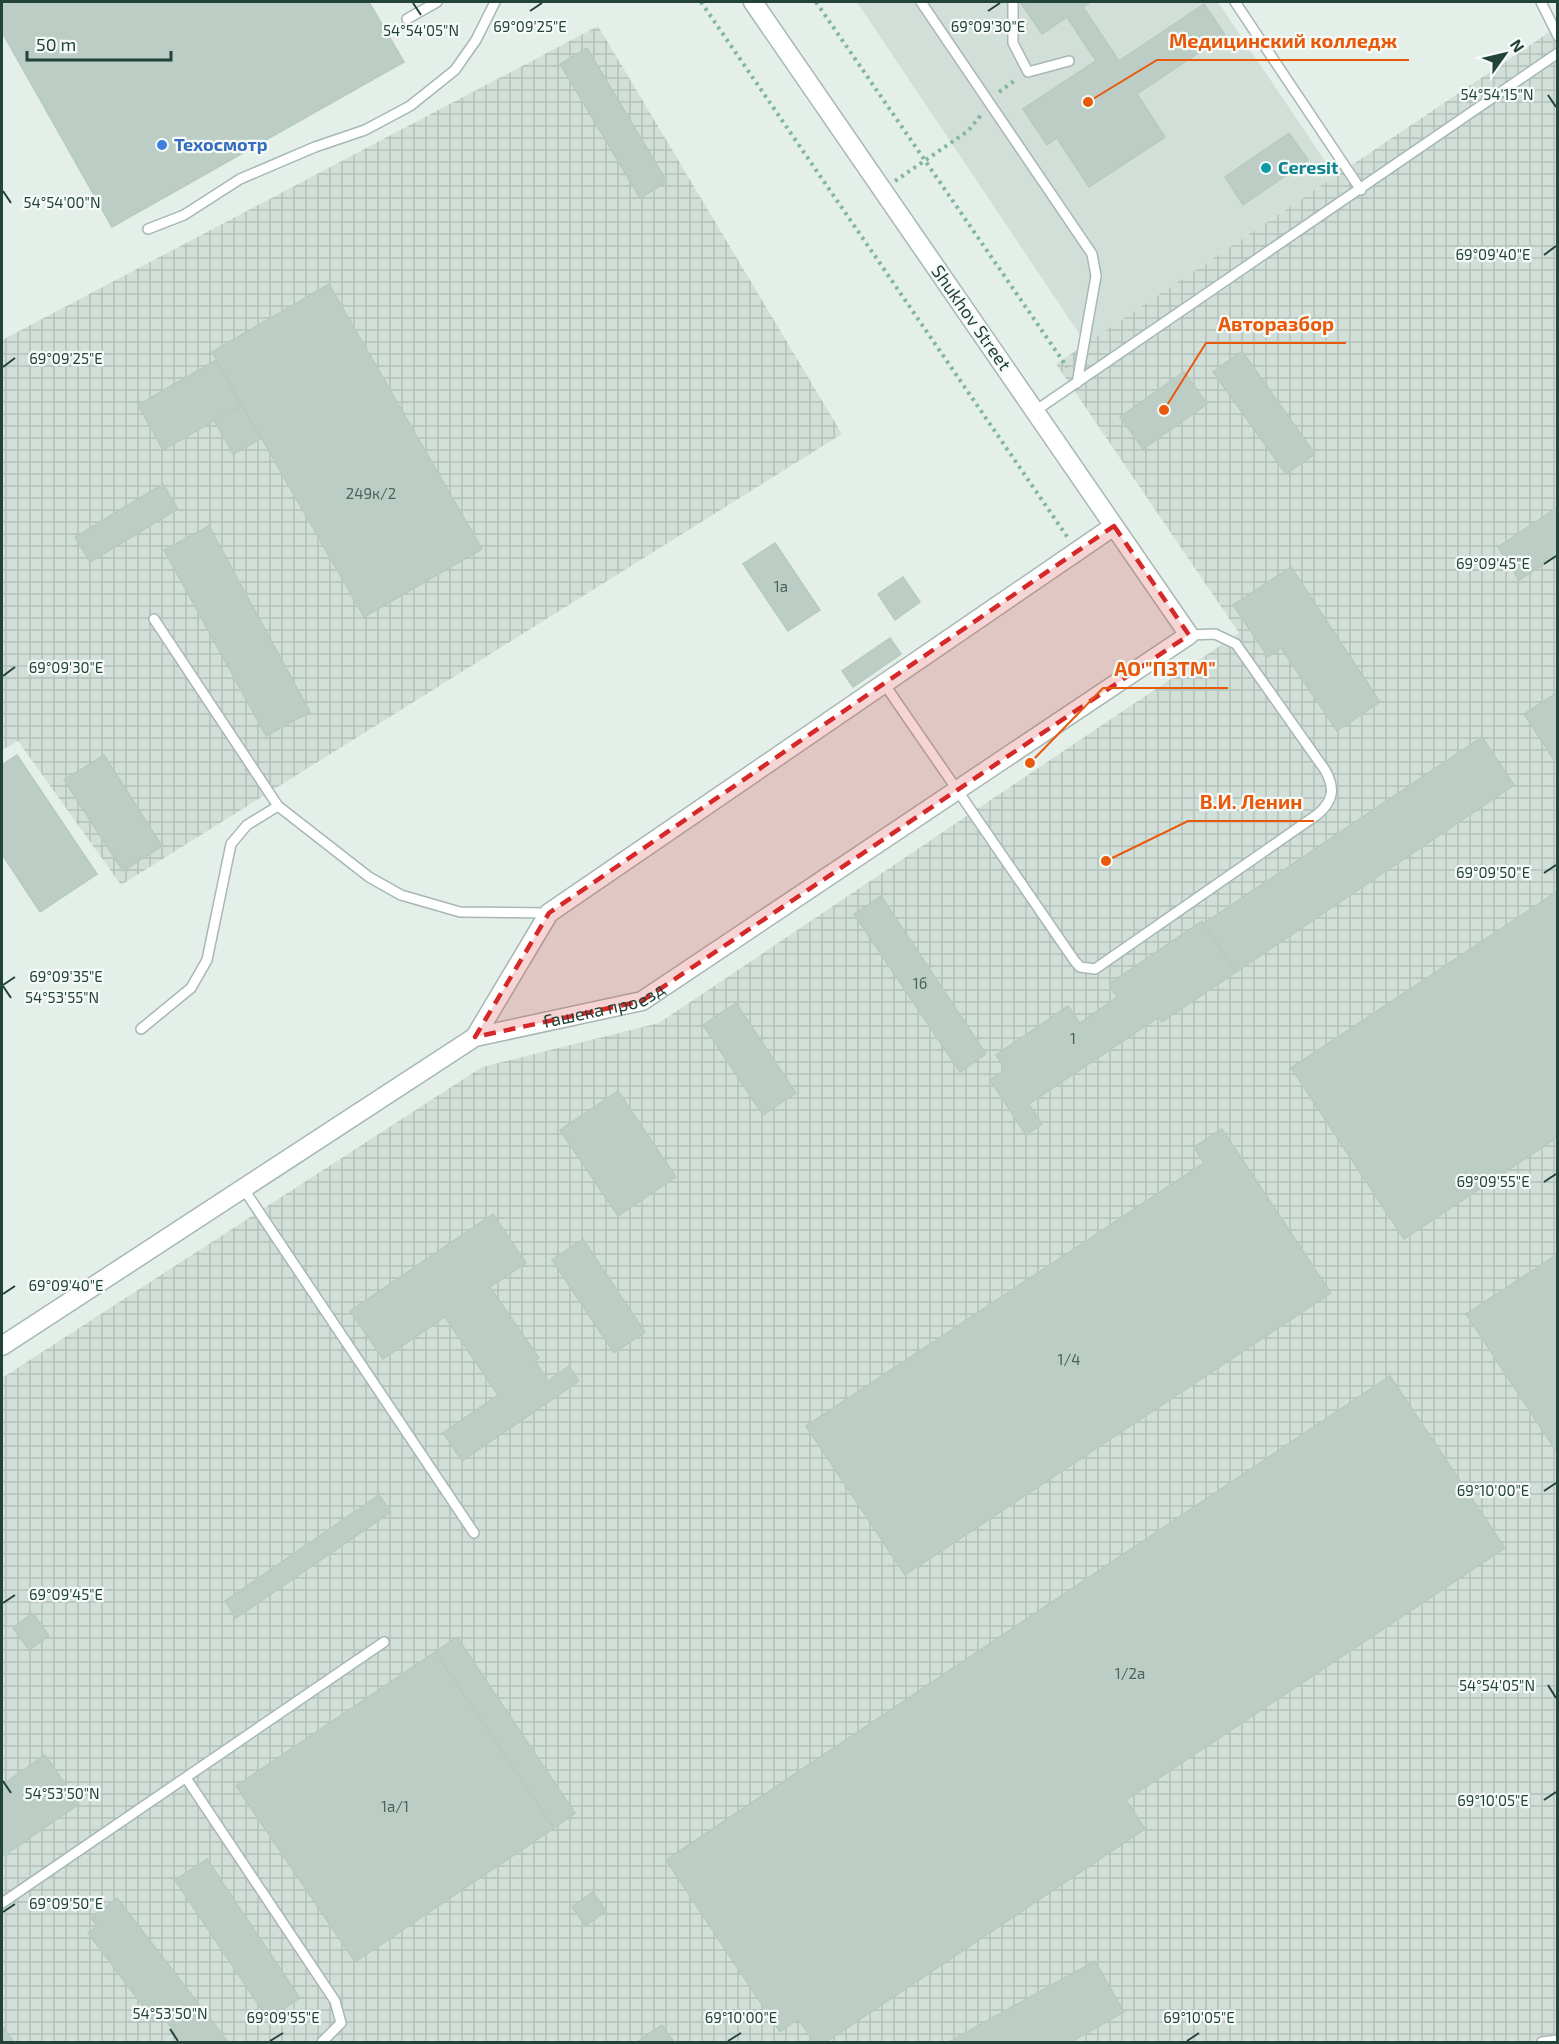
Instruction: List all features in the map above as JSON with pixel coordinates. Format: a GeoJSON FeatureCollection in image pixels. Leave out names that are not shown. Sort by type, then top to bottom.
{"type":"FeatureCollection","features":[{"type":"Feature","properties":{"kind":"street","name":"Shukhov Street"},"geometry":{"type":"LineString","coordinates":[[753,2],[1189,635]]}},
{"type":"Feature","properties":{"kind":"street"},"geometry":{"type":"LineString","coordinates":[[475,1037],[549,912],[885,685],[1114,526]]}},
{"type":"Feature","properties":{"kind":"street","name":"Гашека проезд"},"geometry":{"type":"LineString","coordinates":[[2,1346],[475,1037],[642,1001],[958,792],[1189,635]]}},
{"type":"Feature","properties":{"kind":"lane"},"geometry":{"type":"LineString","coordinates":[[407,19],[437,2]]}},
{"type":"Feature","properties":{"kind":"lane"},"geometry":{"type":"LineString","coordinates":[[148,229],[184,215],[240,179],[315,147],[365,130],[410,106],[455,70],[476,40],[495,2]]}},
{"type":"Feature","properties":{"kind":"lane"},"geometry":{"type":"LineString","coordinates":[[921,2],[1092,254],[1096,276],[1077,382]]}},
{"type":"Feature","properties":{"kind":"lane"},"geometry":{"type":"LineString","coordinates":[[1013,2],[1013,43],[1028,72],[1069,61]]}},
{"type":"Feature","properties":{"kind":"lane"},"geometry":{"type":"LineString","coordinates":[[1235,2],[1361,190]]}},
{"type":"Feature","properties":{"kind":"lane"},"geometry":{"type":"LineString","coordinates":[[1541,2],[1557,36]]}},
{"type":"Feature","properties":{"kind":"lane"},"geometry":{"type":"LineString","coordinates":[[1035,411],[1361,190],[1557,53]]}},
{"type":"Feature","properties":{"kind":"lane"},"geometry":{"type":"LineString","coordinates":[[154,620],[278,806],[369,877],[401,895],[460,912],[549,912]]}},
{"type":"Feature","properties":{"kind":"lane"},"geometry":{"type":"LineString","coordinates":[[885,685],[1074,960],[1080,967],[1088,969],[1104,964],[1318,814],[1328,806],[1333,795],[1331,782],[1324,770],[1236,644],[1215,634],[1189,635]]}},
{"type":"Feature","properties":{"kind":"lane"},"geometry":{"type":"LineString","coordinates":[[141,1029],[191,988],[207,960],[231,843],[247,825],[278,806]]}},
{"type":"Feature","properties":{"kind":"lane"},"geometry":{"type":"LineString","coordinates":[[243,1188],[474,1533]]}},
{"type":"Feature","properties":{"kind":"lane"},"geometry":{"type":"LineString","coordinates":[[2,1903],[384,1642]]}},
{"type":"Feature","properties":{"kind":"lane"},"geometry":{"type":"LineString","coordinates":[[186,1778],[335,2001],[341,2023],[322,2043]]}},
{"type":"Feature","properties":{"kind":"lane"},"geometry":{"type":"LineString","coordinates":[[1542,2043],[1557,2040]]}},
{"type":"Feature","properties":{"kind":"path"},"geometry":{"type":"LineString","coordinates":[[700,2],[1077,552]]}},
{"type":"Feature","properties":{"kind":"path"},"geometry":{"type":"LineString","coordinates":[[816,2],[1077,382]]}},
{"type":"Feature","properties":{"kind":"path"},"geometry":{"type":"LineString","coordinates":[[883,189],[968,131],[1002,89],[1028,72]]}},
{"type":"Feature","properties":{"kind":"highlighted area"},"geometry":{"type":"Polygon","coordinates":[[[1114,526],[1189,635],[642,1001],[475,1037],[549,913],[1114,526]]]}},
{"type":"Feature","properties":{"kind":"shaded area"},"geometry":{"type":"Polygon","coordinates":[[[857,2],[1218,2],[1335,176],[1086,344],[857,2]]]}},
{"type":"Feature","properties":{"kind":"shaded area"},"geometry":{"type":"Polygon","coordinates":[[[598,26],[842,434],[121,885],[18,741],[2,750],[2,340],[598,26]]]}},
{"type":"Feature","properties":{"kind":"shaded area"},"geometry":{"type":"Polygon","coordinates":[[[1557,27],[1557,2042],[2,2042],[2,1378],[482,1067],[659,1023],[1239,633],[1056,364],[1557,27]]]}},
{"type":"Feature","properties":{"kind":"building","name":"Техосмотр"},"geometry":{"type":"Polygon","coordinates":[[[2,2],[369,2],[404,62],[112,227],[2,32],[2,2]]]}},
{"type":"Feature","properties":{"kind":"building"},"geometry":{"type":"Polygon","coordinates":[[[1020,2],[1091,2],[1083,7],[1119,61],[1204,4],[1225,35],[1137,94],[1165,137],[1089,187],[1057,138],[1047,145],[1023,109],[1096,61],[1067,17],[1042,34],[1020,2]]]}},
{"type":"Feature","properties":{"kind":"building"},"geometry":{"type":"Polygon","coordinates":[[[587,48],[667,182],[640,198],[560,64],[587,48]]]}},
{"type":"Feature","properties":{"kind":"building","name":"Ceresit"},"geometry":{"type":"Polygon","coordinates":[[[1289,133],[1308,160],[1243,205],[1225,177],[1289,133]]]}},
{"type":"Feature","properties":{"kind":"building"},"geometry":{"type":"Polygon","coordinates":[[[329,284],[482,549],[364,617],[212,352],[329,284]]]}},
{"type":"Feature","properties":{"kind":"building"},"geometry":{"type":"Polygon","coordinates":[[[1242,351],[1315,454],[1286,474],[1213,372],[1242,351]]]}},
{"type":"Feature","properties":{"kind":"building"},"geometry":{"type":"Polygon","coordinates":[[[216,360],[242,405],[163,450],[138,405],[216,360]]]}},
{"type":"Feature","properties":{"kind":"building"},"geometry":{"type":"Polygon","coordinates":[[[1184,372],[1207,404],[1143,449],[1120,417],[1184,372]]]}},
{"type":"Feature","properties":{"kind":"building"},"geometry":{"type":"Polygon","coordinates":[[[242,405],[261,439],[233,454],[214,420],[242,405]]]}},
{"type":"Feature","properties":{"kind":"building"},"geometry":{"type":"Polygon","coordinates":[[[163,484],[178,509],[90,562],[75,537],[163,484]]]}},
{"type":"Feature","properties":{"kind":"building"},"geometry":{"type":"Polygon","coordinates":[[[1558,507],[1558,555],[1519,580],[1498,547],[1558,507]]]}},
{"type":"Feature","properties":{"kind":"building"},"geometry":{"type":"Polygon","coordinates":[[[209,526],[310,712],[266,736],[164,550],[209,526]]]}},
{"type":"Feature","properties":{"kind":"building"},"geometry":{"type":"Polygon","coordinates":[[[775,543],[820,610],[788,631],[743,564],[775,543]]]}},
{"type":"Feature","properties":{"kind":"building"},"geometry":{"type":"Polygon","coordinates":[[[1291,567],[1380,702],[1337,731],[1281,648],[1268,657],[1233,605],[1291,567]]]}},
{"type":"Feature","properties":{"kind":"building"},"geometry":{"type":"Polygon","coordinates":[[[903,577],[920,602],[895,620],[878,594],[903,577]]]}},
{"type":"Feature","properties":{"kind":"building"},"geometry":{"type":"Polygon","coordinates":[[[890,638],[901,654],[853,687],[842,671],[890,638]]]}},
{"type":"Feature","properties":{"kind":"building"},"geometry":{"type":"Polygon","coordinates":[[[1558,692],[1558,758],[1554,760],[1524,714],[1558,692]]]}},
{"type":"Feature","properties":{"kind":"building"},"geometry":{"type":"Polygon","coordinates":[[[1482,737],[1514,785],[1236,972],[1203,924],[1482,737]]]}},
{"type":"Feature","properties":{"kind":"building"},"geometry":{"type":"Polygon","coordinates":[[[17,755],[97,874],[40,912],[2,854],[2,765],[17,755]]]}},
{"type":"Feature","properties":{"kind":"building"},"geometry":{"type":"Polygon","coordinates":[[[104,755],[162,846],[123,871],[64,780],[104,755]]]}},
{"type":"Feature","properties":{"kind":"building"},"geometry":{"type":"Polygon","coordinates":[[[1558,891],[1558,1137],[1404,1239],[1291,1068],[1558,891]]]}},
{"type":"Feature","properties":{"kind":"building"},"geometry":{"type":"Polygon","coordinates":[[[881,896],[986,1054],[960,1072],[854,914],[881,896]]]}},
{"type":"Feature","properties":{"kind":"building"},"geometry":{"type":"Polygon","coordinates":[[[1202,921],[1236,972],[1162,1022],[1159,1017],[1029,1104],[1042,1124],[1026,1135],[990,1080],[1005,1069],[996,1055],[1068,1006],[1080,1023],[1117,997],[1109,984],[1202,921]]]}},
{"type":"Feature","properties":{"kind":"building"},"geometry":{"type":"Polygon","coordinates":[[[736,1003],[796,1093],[763,1115],[703,1025],[736,1003]]]}},
{"type":"Feature","properties":{"kind":"building"},"geometry":{"type":"Polygon","coordinates":[[[618,1091],[676,1177],[618,1216],[560,1130],[618,1091]]]}},
{"type":"Feature","properties":{"kind":"building"},"geometry":{"type":"Polygon","coordinates":[[[1222,1129],[1331,1293],[905,1575],[806,1426],[1204,1163],[1194,1147],[1222,1129]]]}},
{"type":"Feature","properties":{"kind":"building"},"geometry":{"type":"Polygon","coordinates":[[[493,1214],[526,1263],[490,1287],[539,1358],[535,1361],[548,1381],[569,1366],[579,1381],[462,1461],[443,1433],[498,1395],[445,1317],[383,1359],[350,1311],[493,1214]]]}},
{"type":"Feature","properties":{"kind":"building"},"geometry":{"type":"Polygon","coordinates":[[[583,1239],[645,1332],[614,1353],[552,1260],[583,1239]]]}},
{"type":"Feature","properties":{"kind":"building"},"geometry":{"type":"Polygon","coordinates":[[[1558,1254],[1558,1454],[1466,1314],[1558,1254]]]}},
{"type":"Feature","properties":{"kind":"building"},"geometry":{"type":"Polygon","coordinates":[[[1390,1376],[1505,1548],[1126,1800],[1145,1829],[826,2042],[814,2042],[798,2019],[780,2032],[666,1860],[1390,1376]]]}},
{"type":"Feature","properties":{"kind":"building"},"geometry":{"type":"Polygon","coordinates":[[[379,1495],[391,1512],[236,1618],[225,1601],[379,1495]]]}},
{"type":"Feature","properties":{"kind":"building"},"geometry":{"type":"Polygon","coordinates":[[[33,1613],[49,1636],[29,1650],[13,1628],[33,1613]]]}},
{"type":"Feature","properties":{"kind":"building"},"geometry":{"type":"Polygon","coordinates":[[[457,1637],[575,1813],[554,1828],[435,1652],[457,1637]]]}},
{"type":"Feature","properties":{"kind":"building"},"geometry":{"type":"Polygon","coordinates":[[[435,1652],[554,1828],[355,1962],[236,1786],[435,1652]]]}},
{"type":"Feature","properties":{"kind":"building"},"geometry":{"type":"Polygon","coordinates":[[[45,1755],[79,1804],[2,1857],[2,1785],[45,1755]]]}},
{"type":"Feature","properties":{"kind":"building"},"geometry":{"type":"Polygon","coordinates":[[[207,1859],[300,1998],[268,2019],[175,1880],[207,1859]]]}},
{"type":"Feature","properties":{"kind":"building"},"geometry":{"type":"Polygon","coordinates":[[[593,1892],[606,1911],[585,1926],[572,1907],[593,1892]]]}},
{"type":"Feature","properties":{"kind":"building"},"geometry":{"type":"Polygon","coordinates":[[[117,1898],[228,2042],[182,2042],[162,2015],[154,2021],[88,1933],[97,1926],[91,1918],[117,1898]]]}},
{"type":"Feature","properties":{"kind":"building"},"geometry":{"type":"Polygon","coordinates":[[[1095,1961],[1124,2012],[1071,2042],[949,2042],[1095,1961]]]}},
{"type":"Feature","properties":{"kind":"building"},"geometry":{"type":"Polygon","coordinates":[[[662,2025],[674,2042],[637,2042],[662,2025]]]}},
{"type":"Feature","properties":{"kind":"building"},"geometry":{"type":"Polygon","coordinates":[[[2,2026],[14,2042],[2,2042],[2,2026]]]}},
{"type":"Feature","properties":{"kind":"place","name":"Медицинский колледж"},"geometry":{"type":"Point","coordinates":[1088,102]}},
{"type":"Feature","properties":{"kind":"place","name":"Техосмотр"},"geometry":{"type":"Point","coordinates":[162,145]}},
{"type":"Feature","properties":{"kind":"place","name":"Ceresit"},"geometry":{"type":"Point","coordinates":[1266,168]}},
{"type":"Feature","properties":{"kind":"place","name":"Авторазбор"},"geometry":{"type":"Point","coordinates":[1164,410]}},
{"type":"Feature","properties":{"kind":"place","name":"АО \"ПЗТМ\""},"geometry":{"type":"Point","coordinates":[1030,763]}},
{"type":"Feature","properties":{"kind":"place","name":"В.И. Ленин"},"geometry":{"type":"Point","coordinates":[1106,861]}}]}
